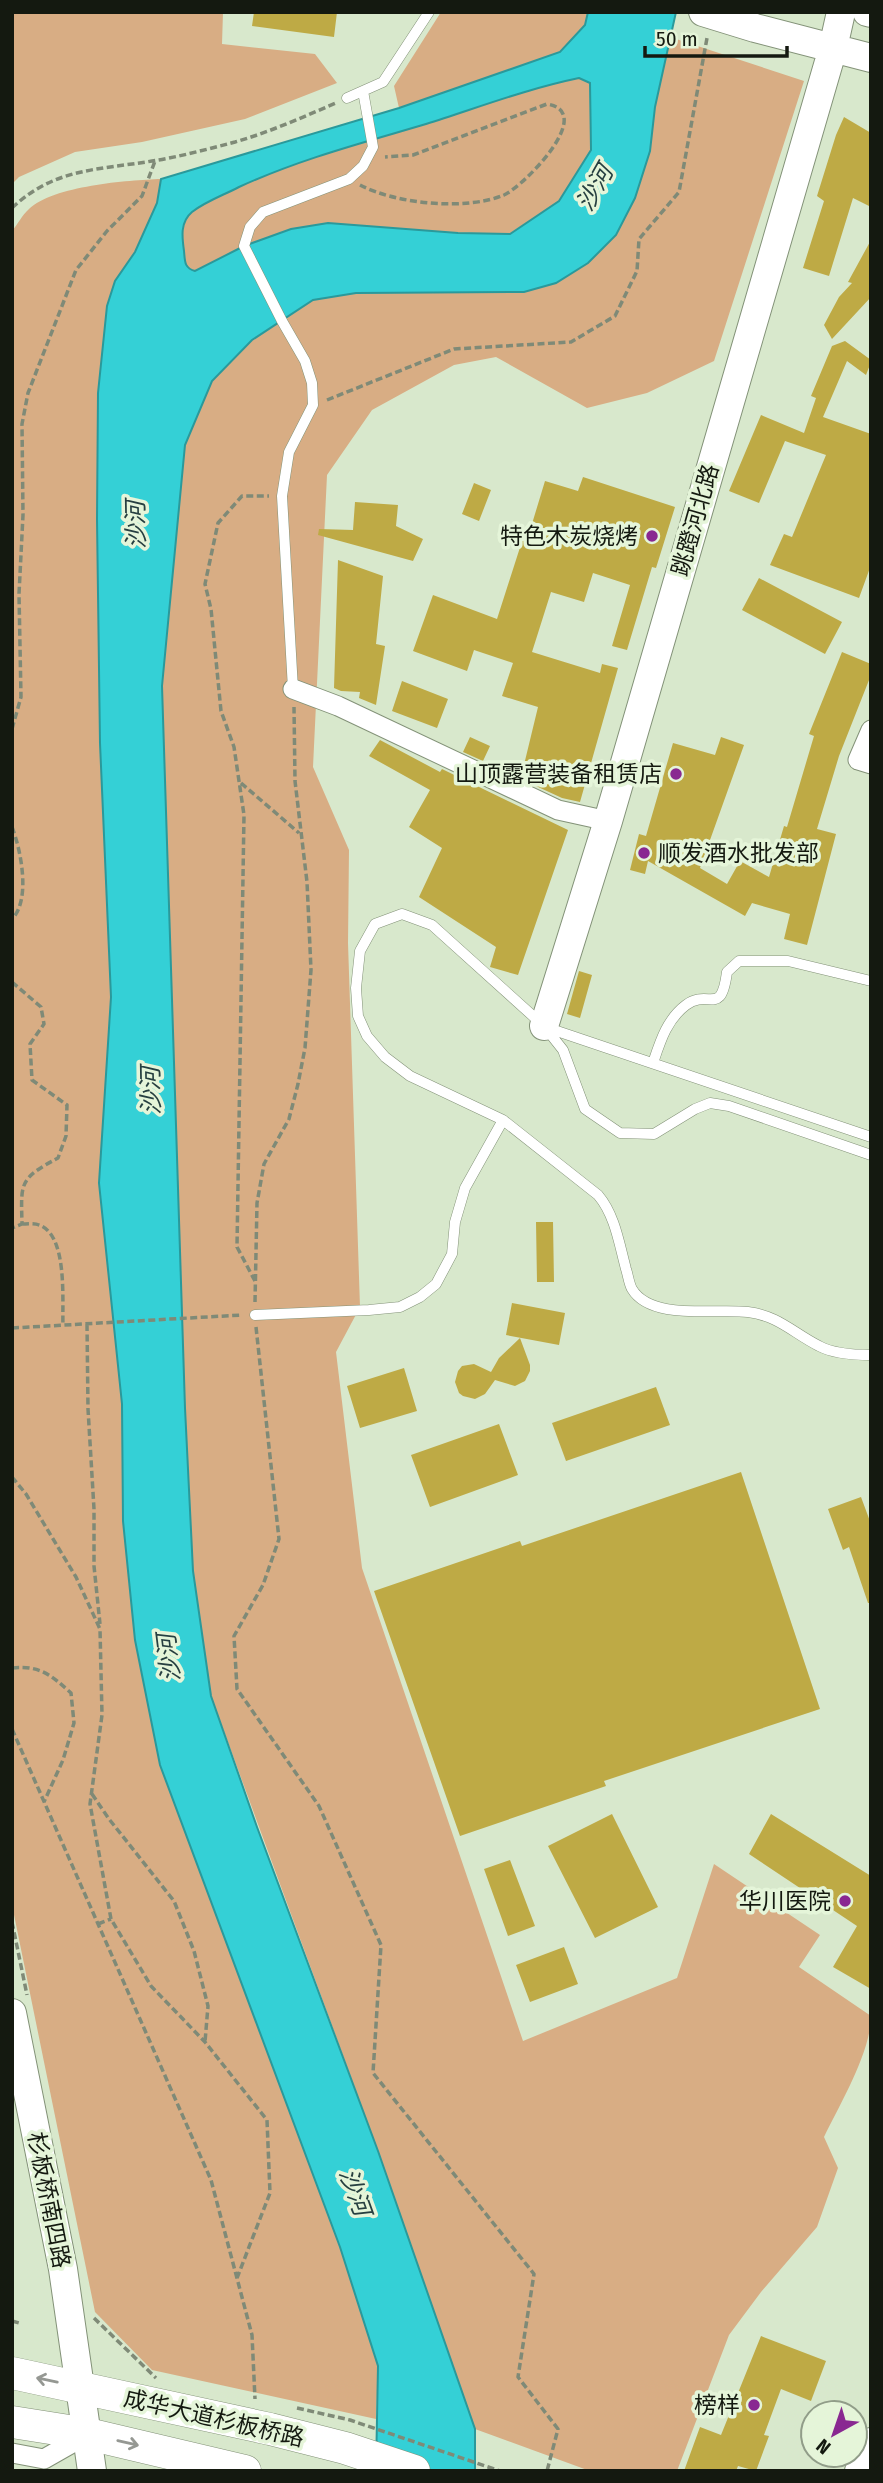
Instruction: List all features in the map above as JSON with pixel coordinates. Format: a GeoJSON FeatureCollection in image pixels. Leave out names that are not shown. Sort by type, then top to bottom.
{"type":"FeatureCollection","features":[{"type":"Feature","properties":{"kind":"main road","name":"成华大道杉板桥路"},"geometry":{"type":"LineString","coordinates":[[12,2373],[270,2429],[347,2434],[414,2471]]}},
{"type":"Feature","properties":{"kind":"main road","name":"成华大道杉板桥路"},"geometry":{"type":"LineString","coordinates":[[12,2422],[88,2434],[245,2471]]}},
{"type":"Feature","properties":{"kind":"street","name":"跳蹬河北路"},"geometry":{"type":"LineString","coordinates":[[544,1026],[608,821],[833,48],[841,12]]}},
{"type":"Feature","properties":{"kind":"street"},"geometry":{"type":"LineString","coordinates":[[708,14],[871,58]]}},
{"type":"Feature","properties":{"kind":"street"},"geometry":{"type":"LineString","coordinates":[[293,689],[338,706],[558,810],[608,821]]}},
{"type":"Feature","properties":{"kind":"street"},"geometry":{"type":"LineString","coordinates":[[871,730],[858,760],[871,764]]}},
{"type":"Feature","properties":{"kind":"street","name":"杉板桥南四路"},"geometry":{"type":"LineString","coordinates":[[21,2008],[82,2388],[92,2471]]}},
{"type":"Feature","properties":{"kind":"street"},"geometry":{"type":"LineString","coordinates":[[12,2454],[44,2459],[88,2434]]}},
{"type":"Feature","properties":{"kind":"street"},"geometry":{"type":"LineString","coordinates":[[859,2471],[871,2442]]}},
{"type":"Feature","properties":{"kind":"lane"},"geometry":{"type":"LineString","coordinates":[[347,98],[383,82],[429,12]]}},
{"type":"Feature","properties":{"kind":"lane"},"geometry":{"type":"LineString","coordinates":[[293,689],[282,496],[289,452],[313,405],[312,383],[305,361],[244,246],[250,226],[263,212],[349,179],[363,166],[370,151],[363,91]]}},
{"type":"Feature","properties":{"kind":"lane"},"geometry":{"type":"LineString","coordinates":[[871,1155],[710,1103],[654,1134],[620,1133],[585,1109],[563,1050],[544,1026],[432,925],[402,914],[375,924],[360,951],[356,988],[358,1016],[367,1036],[385,1056],[410,1076],[503,1120],[598,1195],[607,1205],[632,1289],[645,1303],[665,1309],[748,1312],[775,1318],[821,1348],[852,1355],[871,1355]]}},
{"type":"Feature","properties":{"kind":"lane"},"geometry":{"type":"LineString","coordinates":[[653,1063],[663,1036],[679,1012],[690,1003],[713,1000],[721,995],[726,987],[727,972],[739,961],[788,961],[871,981]]}},
{"type":"Feature","properties":{"kind":"lane"},"geometry":{"type":"LineString","coordinates":[[544,1026],[871,1137]]}},
{"type":"Feature","properties":{"kind":"lane"},"geometry":{"type":"LineString","coordinates":[[255,1315],[401,1307],[420,1297],[436,1284],[452,1254],[455,1222],[465,1188],[503,1120]]}},
{"type":"Feature","properties":{"kind":"path"},"geometry":{"type":"LineString","coordinates":[[313,405],[454,349],[571,342],[615,316],[637,271],[639,239],[679,192],[708,14]]}},
{"type":"Feature","properties":{"kind":"path"},"geometry":{"type":"LineString","coordinates":[[12,208],[34,188],[59,177],[155,161],[236,142],[286,125],[347,98]]}},
{"type":"Feature","properties":{"kind":"path"},"geometry":{"type":"LineString","coordinates":[[349,179],[385,195],[435,203],[470,203],[501,196],[517,188],[544,159],[561,133],[563,117],[561,110],[555,105],[547,104],[413,155],[401,157],[370,151]]}},
{"type":"Feature","properties":{"kind":"path"},"geometry":{"type":"LineString","coordinates":[[12,729],[20,697],[22,424],[28,393],[76,270],[107,231],[142,196],[155,161]]}},
{"type":"Feature","properties":{"kind":"path"},"geometry":{"type":"LineString","coordinates":[[256,1282],[237,1247],[244,815],[234,747],[221,711],[211,609],[205,583],[218,523],[242,496],[282,496]]}},
{"type":"Feature","properties":{"kind":"path"},"geometry":{"type":"LineString","coordinates":[[293,689],[295,781],[307,882],[311,970],[305,1048],[289,1119],[264,1164],[257,1203],[255,1315],[279,1539],[263,1585],[234,1636],[237,1689],[319,1806],[381,1945],[373,2073],[534,2274],[518,2377],[558,2429],[547,2471]]}},
{"type":"Feature","properties":{"kind":"path"},"geometry":{"type":"LineString","coordinates":[[239,782],[300,834]]}},
{"type":"Feature","properties":{"kind":"path"},"geometry":{"type":"LineString","coordinates":[[12,827],[23,877],[18,913],[12,919]]}},
{"type":"Feature","properties":{"kind":"path"},"geometry":{"type":"LineString","coordinates":[[12,982],[41,1007],[44,1024],[30,1044],[32,1080],[67,1105],[66,1136],[58,1158],[33,1171],[21,1186],[22,1224]]}},
{"type":"Feature","properties":{"kind":"path"},"geometry":{"type":"LineString","coordinates":[[12,1228],[22,1224],[39,1224],[54,1237],[60,1256],[63,1325]]}},
{"type":"Feature","properties":{"kind":"path"},"geometry":{"type":"LineString","coordinates":[[12,1328],[255,1315]]}},
{"type":"Feature","properties":{"kind":"path"},"geometry":{"type":"LineString","coordinates":[[87,1324],[94,1566],[100,1629],[103,1714],[90,1804],[111,1919],[151,1986],[205,2042],[267,2120],[270,2193],[237,2278]]}},
{"type":"Feature","properties":{"kind":"path"},"geometry":{"type":"LineString","coordinates":[[12,1477],[26,1494],[76,1577],[100,1629]]}},
{"type":"Feature","properties":{"kind":"path"},"geometry":{"type":"LineString","coordinates":[[12,1668],[47,1672],[71,1693],[74,1723],[63,1760],[44,1802]]}},
{"type":"Feature","properties":{"kind":"path"},"geometry":{"type":"LineString","coordinates":[[12,1728],[211,2180],[252,2335],[255,2399]]}},
{"type":"Feature","properties":{"kind":"path"},"geometry":{"type":"LineString","coordinates":[[92,1793],[108,1819],[174,1901],[194,1951],[208,2006],[205,2042]]}},
{"type":"Feature","properties":{"kind":"path"},"geometry":{"type":"LineString","coordinates":[[98,1924],[111,1919]]}},
{"type":"Feature","properties":{"kind":"path"},"geometry":{"type":"LineString","coordinates":[[12,1922],[21,2008]]}},
{"type":"Feature","properties":{"kind":"path"},"geometry":{"type":"LineString","coordinates":[[92,2316],[155,2378],[167,2381]]}},
{"type":"Feature","properties":{"kind":"path"},"geometry":{"type":"LineString","coordinates":[[12,2321],[19,2323]]}},
{"type":"Feature","properties":{"kind":"path"},"geometry":{"type":"LineString","coordinates":[[295,2408],[347,2434],[500,2471]]}},
{"type":"Feature","properties":{"kind":"shaded area"},"geometry":{"type":"Polygon","coordinates":[[[12,12],[223,12],[222,44],[315,54],[337,83],[245,119],[142,142],[75,152],[19,177],[12,184],[12,12]]]}},
{"type":"Feature","properties":{"kind":"shaded area"},"geometry":{"type":"Polygon","coordinates":[[[441,12],[588,12],[585,25],[560,52],[399,108],[394,86],[441,12]]]}},
{"type":"Feature","properties":{"kind":"shaded area"},"geometry":{"type":"Polygon","coordinates":[[[670,37],[804,81],[714,361],[647,393],[587,408],[496,357],[454,365],[372,410],[327,475],[313,767],[349,850],[348,943],[360,1307],[336,1352],[362,1568],[523,2041],[677,1978],[714,1864],[820,1935],[799,1967],[871,2016],[870,2030],[860,2061],[824,2137],[838,2168],[817,2227],[761,2292],[729,2335],[677,2471],[590,2471],[475,2429],[378,2151],[211,1696],[188,1518],[162,686],[185,445],[212,381],[252,340],[313,300],[356,293],[524,292],[650,151],[655,108],[670,37]]]}},
{"type":"Feature","properties":{"kind":"shaded area"},"geometry":{"type":"Polygon","coordinates":[[[579,78],[590,83],[591,150],[559,201],[509,234],[328,223],[244,246],[195,272],[186,264],[182,235],[188,216],[203,205],[239,187],[331,152],[521,93],[579,78]]]}},
{"type":"Feature","properties":{"kind":"shaded area"},"geometry":{"type":"Polygon","coordinates":[[[161,179],[157,203],[135,252],[115,281],[107,306],[98,393],[100,743],[111,997],[99,1183],[122,1404],[123,1521],[135,1640],[160,1765],[340,2247],[378,2366],[376,2419],[152,2370],[95,2312],[12,1905],[12,231],[29,209],[55,195],[92,186],[161,179]]]}},
{"type":"Feature","properties":{"kind":"water","name":"沙河"},"geometry":{"type":"Polygon","coordinates":[[[588,12],[676,12],[655,107],[650,151],[635,198],[616,235],[588,263],[556,283],[524,292],[356,293],[313,300],[252,340],[212,381],[185,445],[162,686],[185,1408],[193,1571],[211,1696],[378,2151],[475,2429],[475,2471],[376,2471],[378,2366],[340,2247],[160,1765],[135,1640],[123,1521],[122,1404],[99,1183],[111,997],[100,743],[98,393],[107,306],[115,281],[135,252],[157,203],[161,179],[399,108],[560,52],[585,25],[588,12]],[[579,78],[521,93],[308,160],[239,187],[203,205],[188,216],[182,235],[186,264],[195,271],[244,246],[291,229],[328,223],[458,233],[510,234],[559,201],[591,150],[590,83],[579,78]]]}},
{"type":"Feature","properties":{"kind":"building"},"geometry":{"type":"Polygon","coordinates":[[[254,12],[337,12],[334,37],[252,26],[254,12]]]}},
{"type":"Feature","properties":{"kind":"building"},"geometry":{"type":"Polygon","coordinates":[[[844,117],[871,133],[871,207],[853,198],[829,276],[803,268],[824,201],[817,196],[844,117]]]}},
{"type":"Feature","properties":{"kind":"building"},"geometry":{"type":"Polygon","coordinates":[[[871,240],[871,297],[832,339],[824,325],[839,297],[852,283],[848,282],[871,240]]]}},
{"type":"Feature","properties":{"kind":"building"},"geometry":{"type":"Polygon","coordinates":[[[845,341],[871,362],[866,375],[847,361],[823,417],[871,434],[871,565],[859,598],[770,565],[784,534],[792,537],[826,455],[785,441],[759,503],[729,491],[761,415],[804,433],[816,398],[811,396],[832,346],[845,341]]]}},
{"type":"Feature","properties":{"kind":"building"},"geometry":{"type":"Polygon","coordinates":[[[583,477],[675,507],[656,568],[652,567],[627,650],[612,646],[630,585],[593,573],[584,602],[551,592],[532,652],[600,673],[602,664],[618,668],[580,802],[562,798],[512,775],[515,766],[523,769],[538,707],[502,696],[513,663],[474,650],[467,671],[413,651],[433,595],[497,619],[524,535],[528,537],[545,481],[578,491],[583,477]]]}},
{"type":"Feature","properties":{"kind":"building"},"geometry":{"type":"Polygon","coordinates":[[[474,483],[491,490],[479,521],[462,514],[474,483]]]}},
{"type":"Feature","properties":{"kind":"building"},"geometry":{"type":"Polygon","coordinates":[[[355,502],[398,505],[396,526],[423,539],[413,561],[318,535],[319,529],[353,530],[355,502]]]}},
{"type":"Feature","properties":{"kind":"building"},"geometry":{"type":"Polygon","coordinates":[[[338,560],[383,576],[376,644],[385,646],[376,705],[359,698],[360,692],[334,688],[338,560]]]}},
{"type":"Feature","properties":{"kind":"building"},"geometry":{"type":"Polygon","coordinates":[[[759,578],[842,622],[825,654],[742,610],[759,578]]]}},
{"type":"Feature","properties":{"kind":"building"},"geometry":{"type":"Polygon","coordinates":[[[842,652],[871,664],[871,675],[839,756],[817,829],[836,834],[807,945],[784,939],[790,914],[752,903],[745,916],[648,861],[645,874],[630,870],[639,834],[646,836],[673,743],[715,755],[721,737],[744,745],[700,868],[727,884],[740,861],[769,877],[814,736],[809,734],[842,652]]]}},
{"type":"Feature","properties":{"kind":"building"},"geometry":{"type":"Polygon","coordinates":[[[402,681],[448,699],[437,728],[392,711],[402,681]]]}},
{"type":"Feature","properties":{"kind":"building"},"geometry":{"type":"Polygon","coordinates":[[[470,737],[490,746],[483,761],[463,752],[470,737]]]}},
{"type":"Feature","properties":{"kind":"building"},"geometry":{"type":"Polygon","coordinates":[[[380,740],[440,772],[442,769],[568,830],[518,975],[490,967],[496,947],[419,897],[442,848],[409,827],[430,790],[369,756],[380,740]]]}},
{"type":"Feature","properties":{"kind":"building"},"geometry":{"type":"Polygon","coordinates":[[[579,971],[592,975],[580,1018],[567,1014],[579,971]]]}},
{"type":"Feature","properties":{"kind":"building"},"geometry":{"type":"Polygon","coordinates":[[[536,1222],[553,1222],[554,1282],[537,1282],[536,1222]]]}},
{"type":"Feature","properties":{"kind":"building"},"geometry":{"type":"Polygon","coordinates":[[[512,1303],[565,1313],[559,1345],[506,1335],[512,1303]]]}},
{"type":"Feature","properties":{"kind":"building"},"geometry":{"type":"Polygon","coordinates":[[[520,1338],[530,1365],[525,1381],[515,1386],[495,1380],[485,1394],[475,1399],[459,1393],[455,1382],[462,1366],[474,1364],[491,1372],[499,1358],[520,1338]]]}},
{"type":"Feature","properties":{"kind":"building"},"geometry":{"type":"Polygon","coordinates":[[[404,1368],[417,1411],[360,1428],[347,1386],[404,1368]]]}},
{"type":"Feature","properties":{"kind":"building"},"geometry":{"type":"Polygon","coordinates":[[[656,1387],[670,1425],[566,1461],[552,1423],[656,1387]]]}},
{"type":"Feature","properties":{"kind":"building"},"geometry":{"type":"Polygon","coordinates":[[[499,1424],[518,1475],[430,1507],[411,1455],[499,1424]]]}},
{"type":"Feature","properties":{"kind":"building"},"geometry":{"type":"Polygon","coordinates":[[[741,1472],[820,1709],[604,1781],[606,1786],[460,1836],[374,1591],[520,1541],[522,1546],[741,1472]]]}},
{"type":"Feature","properties":{"kind":"building"},"geometry":{"type":"Polygon","coordinates":[[[861,1497],[871,1524],[871,1603],[868,1603],[849,1547],[843,1550],[828,1509],[861,1497]]]}},
{"type":"Feature","properties":{"kind":"building"},"geometry":{"type":"Polygon","coordinates":[[[612,1814],[658,1907],[595,1938],[548,1846],[612,1814]]]}},
{"type":"Feature","properties":{"kind":"building","name":"华川医院"},"geometry":{"type":"Polygon","coordinates":[[[771,1814],[871,1876],[871,1989],[833,1967],[857,1926],[749,1854],[771,1814]]]}},
{"type":"Feature","properties":{"kind":"building"},"geometry":{"type":"Polygon","coordinates":[[[510,1860],[535,1926],[508,1936],[484,1869],[510,1860]]]}},
{"type":"Feature","properties":{"kind":"building"},"geometry":{"type":"Polygon","coordinates":[[[564,1947],[578,1984],[530,2002],[516,1965],[564,1947]]]}},
{"type":"Feature","properties":{"kind":"building","name":"榜样"},"geometry":{"type":"Polygon","coordinates":[[[761,2336],[826,2361],[812,2399],[781,2389],[764,2435],[769,2436],[756,2471],[738,2466],[736,2471],[684,2471],[700,2427],[721,2435],[761,2336]]]}},
{"type":"Feature","properties":{"kind":"place","name":"特色木炭烧烤"},"geometry":{"type":"Point","coordinates":[652,536]}},
{"type":"Feature","properties":{"kind":"place","name":"山顶露营装备租赁店"},"geometry":{"type":"Point","coordinates":[676,774]}},
{"type":"Feature","properties":{"kind":"place","name":"顺发酒水批发部"},"geometry":{"type":"Point","coordinates":[644,853]}},
{"type":"Feature","properties":{"kind":"place","name":"华川医院"},"geometry":{"type":"Point","coordinates":[845,1901]}},
{"type":"Feature","properties":{"kind":"place","name":"榜样"},"geometry":{"type":"Point","coordinates":[754,2405]}}]}
